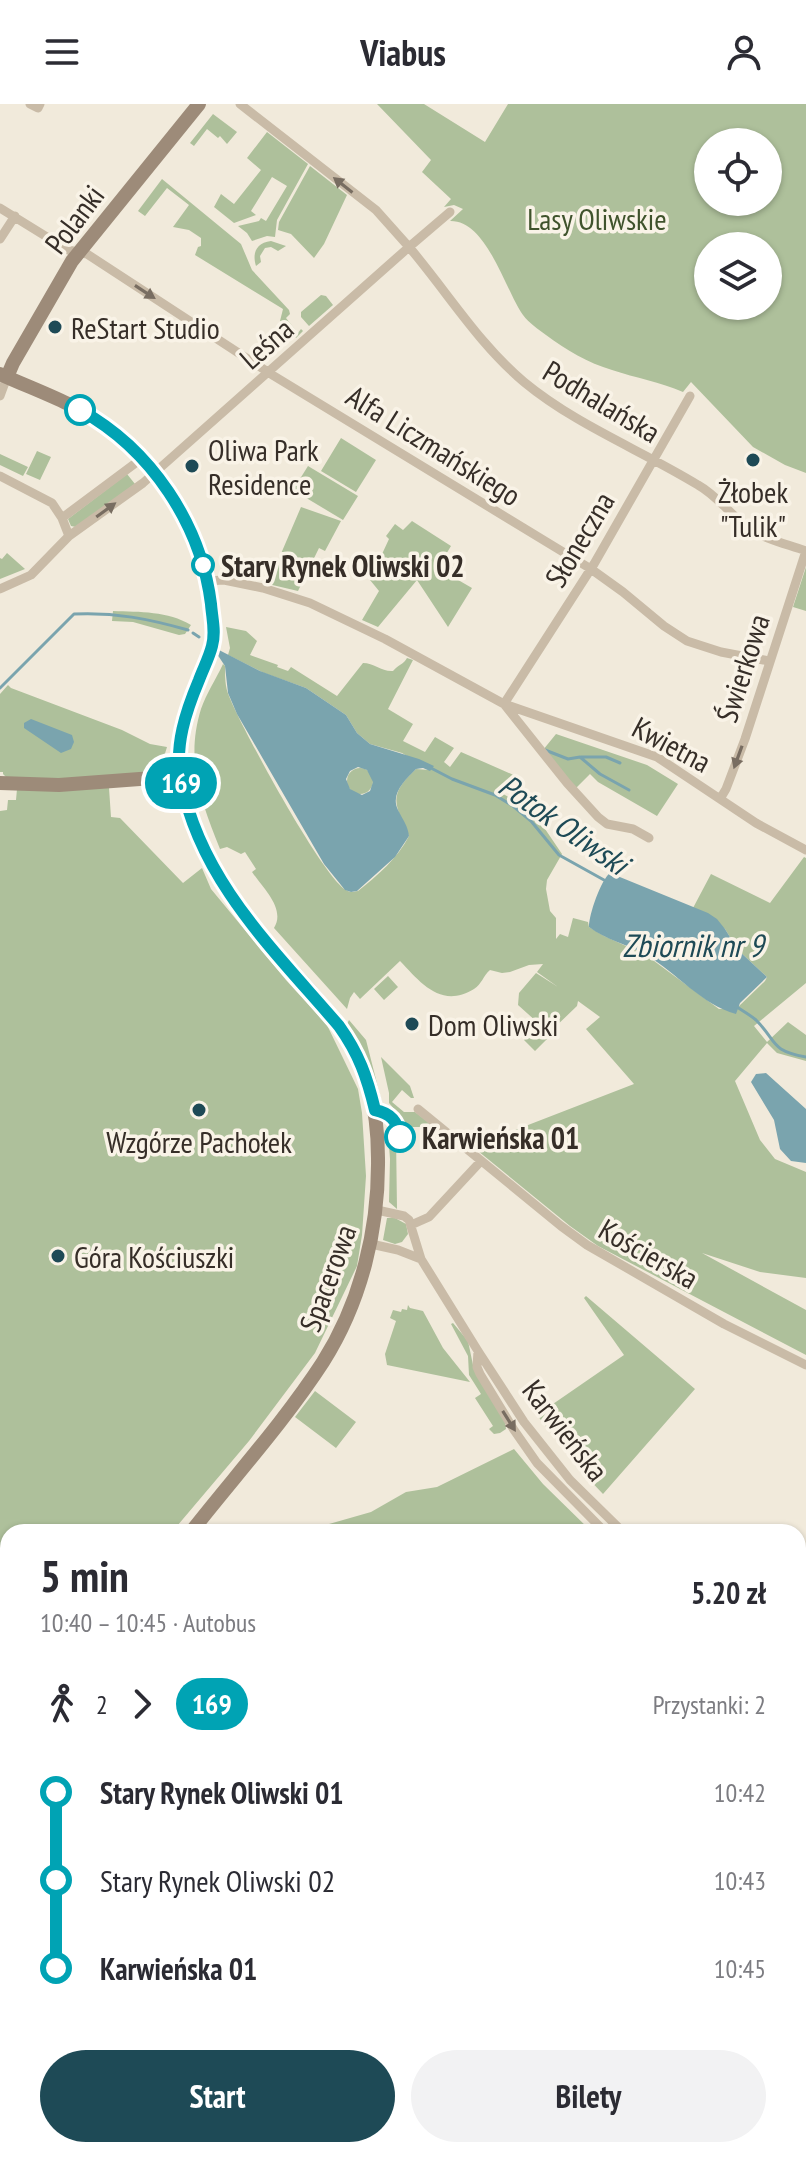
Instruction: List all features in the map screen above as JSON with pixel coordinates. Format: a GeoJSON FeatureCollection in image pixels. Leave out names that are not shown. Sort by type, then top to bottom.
{"type":"FeatureCollection","features":[{"type":"Feature","properties":{"kind":"main road","name":"Polanki"},"geometry":{"type":"LineString","coordinates":[[4,376],[79,252],[199,104]]}},
{"type":"Feature","properties":{"kind":"main road","name":"Spacerowa"},"geometry":{"type":"LineString","coordinates":[[4,376],[97,420],[121,437],[154,473],[188,524],[207,581],[214,628],[211,650],[182,732],[179,757],[181,783],[195,827],[223,886],[339,1026],[360,1059],[375,1110],[378,1137],[377,1210],[371,1244],[346,1316],[323,1361],[294,1403],[197,1524]]}},
{"type":"Feature","properties":{"kind":"main road"},"geometry":{"type":"LineString","coordinates":[[0,783],[59,785],[162,777],[181,783]]}},
{"type":"Feature","properties":{"kind":"street"},"geometry":{"type":"LineString","coordinates":[[30,104],[38,108],[40,104]]}},
{"type":"Feature","properties":{"kind":"street"},"geometry":{"type":"LineString","coordinates":[[240,104],[376,210],[409,247]]}},
{"type":"Feature","properties":{"kind":"street","name":"Alfa Liczmańskiego"},"geometry":{"type":"LineString","coordinates":[[0,208],[68,250],[87,254],[269,372],[591,569],[687,641],[721,652],[769,661]]}},
{"type":"Feature","properties":{"kind":"street","name":"Leśna"},"geometry":{"type":"LineString","coordinates":[[0,589],[31,575],[69,536],[143,483],[450,212]]}},
{"type":"Feature","properties":{"kind":"street"},"geometry":{"type":"LineString","coordinates":[[0,239],[15,216]]}},
{"type":"Feature","properties":{"kind":"street","name":"Podhalańska"},"geometry":{"type":"LineString","coordinates":[[409,247],[479,338],[517,376],[569,413],[705,489],[751,529],[806,551]]}},
{"type":"Feature","properties":{"kind":"street"},"geometry":{"type":"LineString","coordinates":[[0,396],[4,376]]}},
{"type":"Feature","properties":{"kind":"street","name":"Słoneczna"},"geometry":{"type":"LineString","coordinates":[[504,704],[591,569],[690,396]]}},
{"type":"Feature","properties":{"kind":"street"},"geometry":{"type":"LineString","coordinates":[[62,518],[141,459]]}},
{"type":"Feature","properties":{"kind":"street"},"geometry":{"type":"LineString","coordinates":[[0,476],[52,503],[69,536]]}},
{"type":"Feature","properties":{"kind":"street","name":"Świerkowa"},"geometry":{"type":"LineString","coordinates":[[720,799],[745,739],[806,551]]}},
{"type":"Feature","properties":{"kind":"street","name":"Kwietna"},"geometry":{"type":"LineString","coordinates":[[207,581],[224,580],[263,588],[310,603],[385,639],[504,704],[644,751],[671,765],[756,823],[806,850]]}},
{"type":"Feature","properties":{"kind":"street","name":"Kwietna"},"geometry":{"type":"LineString","coordinates":[[504,704],[576,795],[598,817],[607,824],[633,829],[649,838]]}},
{"type":"Feature","properties":{"kind":"street","name":"Kościerska"},"geometry":{"type":"LineString","coordinates":[[418,1109],[561,1226],[597,1251],[724,1324],[806,1365]]}},
{"type":"Feature","properties":{"kind":"street"},"geometry":{"type":"LineString","coordinates":[[377,1210],[404,1216],[411,1225],[429,1217],[481,1161]]}},
{"type":"Feature","properties":{"kind":"street","name":"Karwieńska"},"geometry":{"type":"LineString","coordinates":[[411,1225],[421,1259],[524,1422],[592,1504],[614,1524]]}},
{"type":"Feature","properties":{"kind":"street"},"geometry":{"type":"LineString","coordinates":[[398,1250],[414,1238]]}},
{"type":"Feature","properties":{"kind":"street"},"geometry":{"type":"LineString","coordinates":[[371,1244],[421,1259]]}},
{"type":"Feature","properties":{"kind":"street","name":"Karwieńska"},"geometry":{"type":"LineString","coordinates":[[478,1351],[480,1374],[537,1463],[597,1524]]}},
{"type":"Feature","properties":{"kind":"green space","name":"Lasy Oliwskie"},"geometry":{"type":"Polygon","coordinates":[[[377,104],[424,104],[485,142],[508,104],[806,104],[806,473],[753,447],[691,382],[683,392],[603,367],[569,351],[534,326],[516,304],[485,244],[463,224],[450,221],[463,209],[454,205],[444,207],[451,199],[422,172],[431,160],[377,104]]]}},
{"type":"Feature","properties":{"kind":"green space"},"geometry":{"type":"Polygon","coordinates":[[[213,114],[237,132],[227,144],[207,129],[194,146],[190,143],[213,114]]]}},
{"type":"Feature","properties":{"kind":"green space"},"geometry":{"type":"Polygon","coordinates":[[[267,132],[308,164],[277,220],[275,237],[252,241],[238,226],[261,218],[266,221],[287,186],[272,177],[251,211],[256,215],[234,223],[214,207],[221,194],[234,204],[261,170],[247,158],[267,132]]]}},
{"type":"Feature","properties":{"kind":"green space"},"geometry":{"type":"Polygon","coordinates":[[[310,166],[347,195],[314,258],[291,234],[278,230],[279,222],[310,166]]]}},
{"type":"Feature","properties":{"kind":"green space"},"geometry":{"type":"Polygon","coordinates":[[[162,179],[241,244],[252,270],[289,310],[286,318],[298,333],[301,329],[303,331],[296,338],[280,321],[283,309],[195,255],[201,246],[201,238],[189,230],[173,227],[189,205],[167,188],[145,216],[138,211],[162,179]]]}},
{"type":"Feature","properties":{"kind":"green space"},"geometry":{"type":"Polygon","coordinates":[[[271,241],[286,246],[278,251],[265,248],[260,256],[261,262],[256,266],[256,249],[271,241]]]}},
{"type":"Feature","properties":{"kind":"green space"},"geometry":{"type":"Polygon","coordinates":[[[321,295],[326,296],[333,305],[309,326],[301,317],[301,312],[321,295]]]}},
{"type":"Feature","properties":{"kind":"green space"},"geometry":{"type":"Polygon","coordinates":[[[341,438],[376,460],[356,492],[321,471],[341,438]]]}},
{"type":"Feature","properties":{"kind":"green space"},"geometry":{"type":"Polygon","coordinates":[[[37,451],[51,457],[40,480],[26,474],[37,451]]]}},
{"type":"Feature","properties":{"kind":"green space"},"geometry":{"type":"Polygon","coordinates":[[[0,454],[28,467],[23,476],[0,465],[0,454]]]}},
{"type":"Feature","properties":{"kind":"green space"},"geometry":{"type":"Polygon","coordinates":[[[308,466],[358,496],[343,520],[293,490],[308,466]]]}},
{"type":"Feature","properties":{"kind":"green space"},"geometry":{"type":"Polygon","coordinates":[[[127,474],[135,484],[76,527],[71,526],[68,519],[127,474]]]}},
{"type":"Feature","properties":{"kind":"green space"},"geometry":{"type":"Polygon","coordinates":[[[301,507],[341,521],[325,551],[319,548],[298,591],[268,584],[301,507]]]}},
{"type":"Feature","properties":{"kind":"green space"},"geometry":{"type":"Polygon","coordinates":[[[412,521],[451,546],[442,561],[457,570],[453,577],[472,588],[448,627],[417,580],[378,627],[362,620],[379,591],[370,580],[389,539],[386,536],[395,524],[403,530],[412,521]]]}},
{"type":"Feature","properties":{"kind":"green space"},"geometry":{"type":"Polygon","coordinates":[[[7,553],[25,569],[0,579],[0,558],[7,553]]]}},
{"type":"Feature","properties":{"kind":"green space"},"geometry":{"type":"Polygon","coordinates":[[[806,567],[806,611],[793,607],[806,567]]]}},
{"type":"Feature","properties":{"kind":"green space"},"geometry":{"type":"Polygon","coordinates":[[[113,611],[163,615],[191,625],[185,634],[179,635],[133,622],[112,621],[113,611]]]}},
{"type":"Feature","properties":{"kind":"green space"},"geometry":{"type":"Polygon","coordinates":[[[226,627],[246,631],[257,641],[250,655],[288,671],[291,667],[337,696],[363,663],[393,671],[407,658],[413,660],[388,709],[413,724],[403,741],[425,752],[435,737],[454,748],[444,762],[450,767],[461,752],[516,776],[500,792],[522,805],[541,823],[562,854],[547,880],[546,889],[550,911],[556,918],[556,939],[560,934],[568,937],[573,918],[588,922],[589,927],[604,936],[646,955],[719,1009],[737,1008],[767,977],[738,950],[725,929],[693,908],[711,874],[770,903],[806,858],[806,983],[754,1026],[767,1042],[788,1022],[806,1035],[806,1061],[777,1053],[767,1043],[735,1081],[760,1140],[775,1159],[806,1172],[806,1278],[760,1272],[702,1253],[806,1310],[806,1355],[598,1246],[478,1151],[510,1132],[634,1084],[586,1029],[600,1017],[578,1001],[577,1006],[551,1031],[547,1031],[518,1005],[519,993],[536,973],[558,987],[537,972],[543,964],[502,973],[490,970],[474,989],[451,996],[432,991],[400,961],[360,999],[354,992],[347,1009],[274,928],[277,921],[275,906],[252,872],[256,869],[245,852],[241,854],[227,847],[220,849],[197,780],[196,728],[203,703],[223,664],[229,696],[265,767],[319,858],[348,891],[358,891],[399,852],[409,836],[397,808],[397,794],[416,769],[430,770],[402,753],[370,744],[357,733],[346,715],[306,688],[264,673],[228,655],[230,648],[226,627]]]}},
{"type":"Feature","properties":{"kind":"green space"},"geometry":{"type":"Polygon","coordinates":[[[8,685],[150,744],[167,747],[163,760],[154,772],[78,778],[7,778],[0,772],[0,694],[8,685]]]}},
{"type":"Feature","properties":{"kind":"green space"},"geometry":{"type":"Polygon","coordinates":[[[556,734],[647,765],[678,784],[657,816],[598,782],[590,774],[575,789],[543,750],[556,734]]]}},
{"type":"Feature","properties":{"kind":"green space"},"geometry":{"type":"Polygon","coordinates":[[[360,768],[369,772],[373,781],[369,790],[360,794],[351,790],[347,781],[351,772],[360,768]]]}},
{"type":"Feature","properties":{"kind":"green space"},"geometry":{"type":"Polygon","coordinates":[[[514,785],[522,787],[530,799],[529,804],[522,804],[510,792],[514,785]]]}},
{"type":"Feature","properties":{"kind":"green space"},"geometry":{"type":"Polygon","coordinates":[[[109,788],[111,817],[120,818],[183,883],[202,868],[211,889],[327,1025],[358,1089],[366,1176],[357,1266],[315,1353],[249,1441],[179,1524],[0,1524],[0,811],[7,810],[8,800],[16,800],[17,789],[109,788]]]}},
{"type":"Feature","properties":{"kind":"green space"},"geometry":{"type":"Polygon","coordinates":[[[388,976],[398,987],[384,1000],[374,989],[388,976]]]}},
{"type":"Feature","properties":{"kind":"green space"},"geometry":{"type":"Polygon","coordinates":[[[349,1020],[366,1040],[382,1103],[366,1056],[346,1026],[349,1020]]]}},
{"type":"Feature","properties":{"kind":"green space"},"geometry":{"type":"Polygon","coordinates":[[[537,1026],[548,1038],[535,1051],[524,1040],[537,1026]]]}},
{"type":"Feature","properties":{"kind":"green space"},"geometry":{"type":"Polygon","coordinates":[[[381,1057],[410,1086],[414,1098],[402,1090],[392,1102],[404,1112],[415,1112],[431,1127],[406,1127],[389,1103],[381,1057]]]}},
{"type":"Feature","properties":{"kind":"green space"},"geometry":{"type":"Polygon","coordinates":[[[387,1119],[393,1125],[396,1136],[397,1209],[389,1202],[387,1119]]]}},
{"type":"Feature","properties":{"kind":"green space"},"geometry":{"type":"Polygon","coordinates":[[[387,1218],[395,1218],[406,1224],[408,1234],[402,1242],[395,1244],[383,1240],[387,1218]]]}},
{"type":"Feature","properties":{"kind":"green space"},"geometry":{"type":"Polygon","coordinates":[[[586,1296],[695,1389],[603,1494],[537,1415],[624,1355],[584,1298],[586,1296]]]}},
{"type":"Feature","properties":{"kind":"green space"},"geometry":{"type":"Polygon","coordinates":[[[408,1305],[423,1311],[443,1348],[470,1382],[387,1365],[385,1354],[396,1321],[390,1318],[393,1310],[407,1310],[408,1305]]]}},
{"type":"Feature","properties":{"kind":"green space"},"geometry":{"type":"Polygon","coordinates":[[[453,1323],[468,1341],[473,1365],[505,1422],[506,1429],[500,1433],[494,1434],[489,1429],[493,1426],[475,1398],[481,1394],[469,1375],[468,1356],[453,1323]]]}},
{"type":"Feature","properties":{"kind":"green space"},"geometry":{"type":"Polygon","coordinates":[[[315,1391],[356,1422],[336,1448],[295,1417],[315,1391]]]}},
{"type":"Feature","properties":{"kind":"green space"},"geometry":{"type":"Polygon","coordinates":[[[514,1449],[543,1484],[584,1524],[329,1524],[371,1512],[406,1492],[437,1487],[514,1449]]]}},
{"type":"Feature","properties":{"kind":"water"},"geometry":{"type":"Polygon","coordinates":[[[219,650],[260,671],[306,688],[346,715],[357,733],[370,744],[434,766],[430,771],[416,769],[400,788],[396,804],[409,836],[395,857],[357,891],[345,890],[324,864],[237,714],[228,693],[225,666],[217,654],[219,650]],[[358,767],[350,771],[346,779],[350,789],[362,795],[370,791],[373,782],[367,770],[358,767]]]}},
{"type":"Feature","properties":{"kind":"water"},"geometry":{"type":"Polygon","coordinates":[[[31,719],[72,735],[74,742],[71,749],[61,753],[24,728],[24,723],[31,719]]]}},
{"type":"Feature","properties":{"kind":"water","name":"Zbiornik nr 9"},"geometry":{"type":"Polygon","coordinates":[[[610,873],[717,919],[738,950],[767,977],[740,1003],[736,1014],[712,1004],[646,955],[589,927],[596,898],[610,873]]]}},
{"type":"Feature","properties":{"kind":"water"},"geometry":{"type":"Polygon","coordinates":[[[766,1073],[806,1109],[806,1163],[791,1161],[780,1149],[774,1120],[751,1082],[756,1074],[766,1073]]]}},
{"type":"Feature","properties":{"kind":"waterway","name":"Potok Oliwski"},"geometry":{"type":"LineString","coordinates":[[0,688],[74,614],[132,617],[188,630]]}},
{"type":"Feature","properties":{"kind":"waterway","name":"Potok Oliwski"},"geometry":{"type":"LineString","coordinates":[[193,633],[199,637]]}},
{"type":"Feature","properties":{"kind":"waterway"},"geometry":{"type":"LineString","coordinates":[[545,750],[568,759],[580,757],[600,774],[629,790]]}},
{"type":"Feature","properties":{"kind":"waterway"},"geometry":{"type":"LineString","coordinates":[[581,757],[606,757],[620,763]]}},
{"type":"Feature","properties":{"kind":"waterway","name":"Potok Oliwski"},"geometry":{"type":"LineString","coordinates":[[429,767],[513,806],[531,821],[559,855],[604,880]]}},
{"type":"Feature","properties":{"kind":"waterway","name":"Potok Oliwski"},"geometry":{"type":"LineString","coordinates":[[734,1005],[756,1020],[780,1048],[806,1057]]}},
{"type":"Feature","properties":{"kind":"bus line","name":"169"},"geometry":{"type":"LineString","coordinates":[[80,410],[121,437],[162,483],[188,524],[203,564],[214,628],[213,643],[186,714],[179,757],[183,791],[195,827],[223,886],[241,912],[353,1046],[366,1075],[375,1110],[384,1112],[396,1122],[400,1137]]}},
{"type":"Feature","properties":{"kind":"place","name":"ReStart Studio"},"geometry":{"type":"Point","coordinates":[55,327]}},
{"type":"Feature","properties":{"kind":"place","name":"Żłobek \"Tulik\""},"geometry":{"type":"Point","coordinates":[753,460]}},
{"type":"Feature","properties":{"kind":"place","name":"Oliwa Park Residence"},"geometry":{"type":"Point","coordinates":[192,466]}},
{"type":"Feature","properties":{"kind":"place","name":"Stary Rynek Oliwski 02"},"geometry":{"type":"Point","coordinates":[203,565]}},
{"type":"Feature","properties":{"kind":"place","name":"Dom Oliwski"},"geometry":{"type":"Point","coordinates":[412,1024]}},
{"type":"Feature","properties":{"kind":"place","name":"Wzgórze Pachołek"},"geometry":{"type":"Point","coordinates":[199,1110]}},
{"type":"Feature","properties":{"kind":"place","name":"Karwieńska 01"},"geometry":{"type":"Point","coordinates":[400,1137]}},
{"type":"Feature","properties":{"kind":"place","name":"Góra Kościuszki"},"geometry":{"type":"Point","coordinates":[58,1256]}}]}
